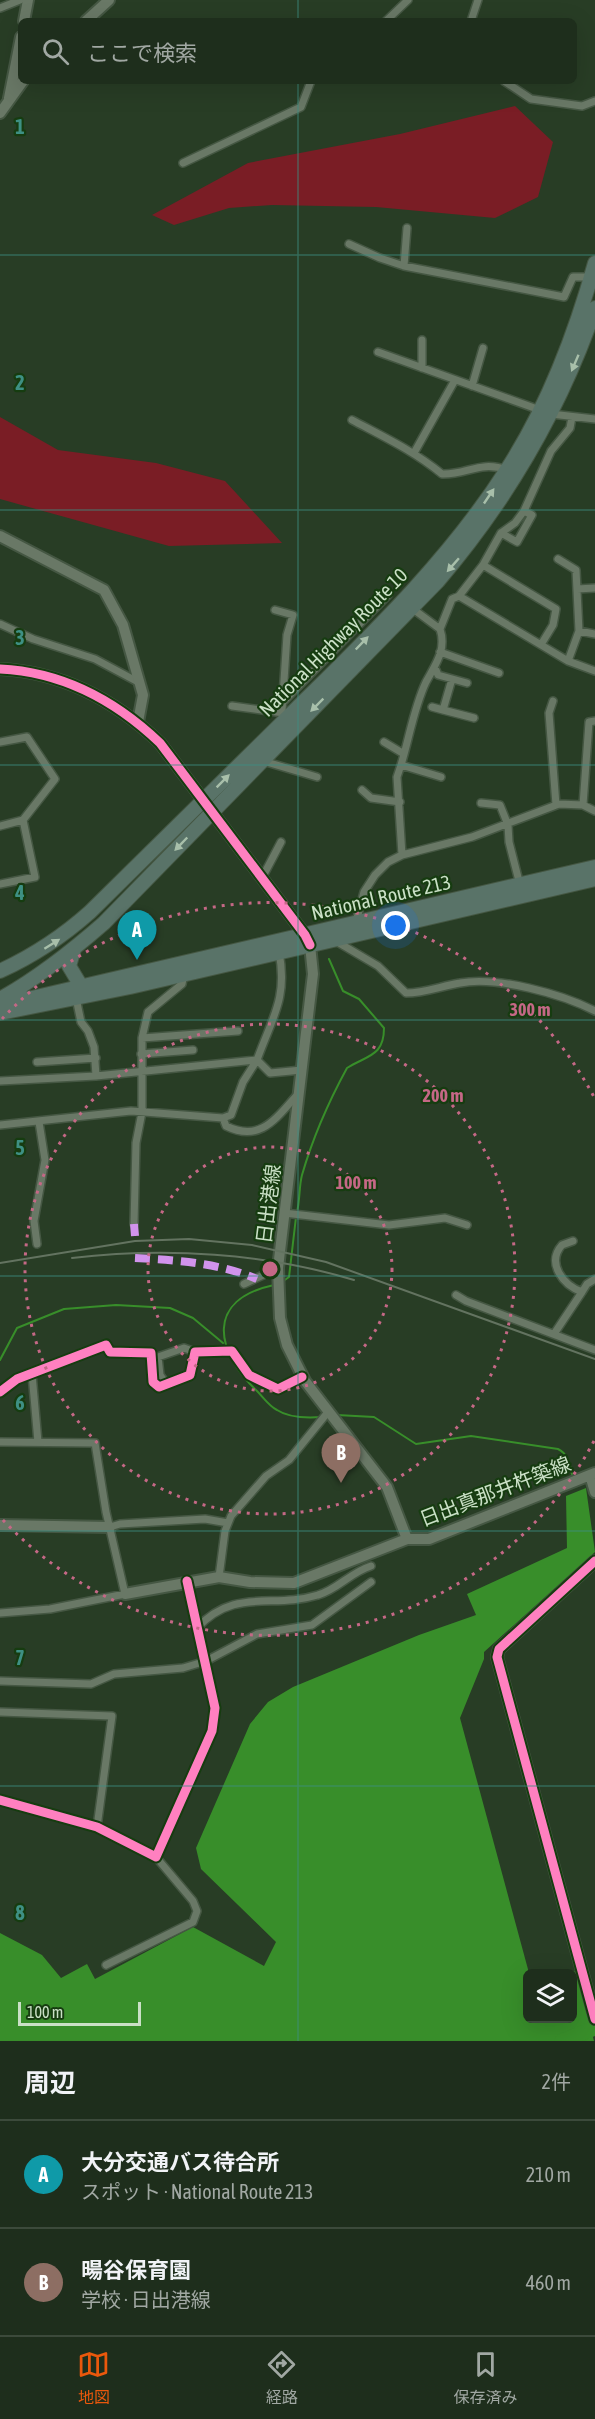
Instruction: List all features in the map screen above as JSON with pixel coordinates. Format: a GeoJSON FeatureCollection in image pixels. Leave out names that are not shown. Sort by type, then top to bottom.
{"type":"FeatureCollection","features":[{"type":"Feature","properties":{"kind":"highway","name":"National Highway Route 10"},"geometry":{"type":"LineString","coordinates":[[0,1000],[74,949],[104,923],[413,609],[483,527],[520,472],[546,412],[593,270]]}},
{"type":"Feature","properties":{"kind":"highway","name":"National Highway Route 10"},"geometry":{"type":"LineString","coordinates":[[0,971],[33,956],[61,938],[202,801],[286,713],[387,618],[455,543],[546,412],[582,347],[595,308]]}},
{"type":"Feature","properties":{"kind":"highway","name":"National Route 213"},"geometry":{"type":"LineString","coordinates":[[0,1013],[79,992],[357,928],[595,867]]}},
{"type":"Feature","properties":{"kind":"highway","name":"National Route 213"},"geometry":{"type":"LineString","coordinates":[[0,1000],[79,992],[184,974],[279,952],[307,940],[333,940],[357,928],[595,879]]}},
{"type":"Feature","properties":{"kind":"highway"},"geometry":{"type":"LineString","coordinates":[[74,949],[69,966],[79,992]]}},
{"type":"Feature","properties":{"kind":"street"},"geometry":{"type":"LineString","coordinates":[[0,8],[20,0]]}},
{"type":"Feature","properties":{"kind":"street"},"geometry":{"type":"LineString","coordinates":[[25,18],[28,0]]}},
{"type":"Feature","properties":{"kind":"street"},"geometry":{"type":"LineString","coordinates":[[89,18],[109,0]]}},
{"type":"Feature","properties":{"kind":"street"},"geometry":{"type":"LineString","coordinates":[[389,18],[408,0]]}},
{"type":"Feature","properties":{"kind":"street"},"geometry":{"type":"LineString","coordinates":[[472,18],[478,0]]}},
{"type":"Feature","properties":{"kind":"street"},"geometry":{"type":"LineString","coordinates":[[9,98],[18,52]]}},
{"type":"Feature","properties":{"kind":"street"},"geometry":{"type":"LineString","coordinates":[[0,112],[21,84]]}},
{"type":"Feature","properties":{"kind":"street"},"geometry":{"type":"LineString","coordinates":[[183,163],[301,107],[310,84]]}},
{"type":"Feature","properties":{"kind":"street"},"geometry":{"type":"LineString","coordinates":[[508,84],[531,99],[582,106],[595,101]]}},
{"type":"Feature","properties":{"kind":"street"},"geometry":{"type":"LineString","coordinates":[[404,266],[407,228]]}},
{"type":"Feature","properties":{"kind":"street"},"geometry":{"type":"LineString","coordinates":[[349,244],[404,266],[564,297],[573,277],[593,270]]}},
{"type":"Feature","properties":{"kind":"street"},"geometry":{"type":"LineString","coordinates":[[422,368],[423,340]]}},
{"type":"Feature","properties":{"kind":"street"},"geometry":{"type":"LineString","coordinates":[[472,386],[483,348]]}},
{"type":"Feature","properties":{"kind":"street"},"geometry":{"type":"LineString","coordinates":[[378,352],[546,412],[595,419]]}},
{"type":"Feature","properties":{"kind":"street"},"geometry":{"type":"LineString","coordinates":[[414,453],[455,380]]}},
{"type":"Feature","properties":{"kind":"street"},"geometry":{"type":"LineString","coordinates":[[440,629],[452,599],[459,596],[483,565],[501,533],[524,512],[551,451],[570,428],[572,417]]}},
{"type":"Feature","properties":{"kind":"street"},"geometry":{"type":"LineString","coordinates":[[352,420],[414,453],[442,474],[494,465],[507,470]]}},
{"type":"Feature","properties":{"kind":"street"},"geometry":{"type":"LineString","coordinates":[[501,533],[518,542],[532,515],[524,512]]}},
{"type":"Feature","properties":{"kind":"street"},"geometry":{"type":"LineString","coordinates":[[0,536],[104,590],[123,625],[143,694],[138,722]]}},
{"type":"Feature","properties":{"kind":"street"},"geometry":{"type":"LineString","coordinates":[[558,559],[576,570],[579,631],[568,661]]}},
{"type":"Feature","properties":{"kind":"street"},"geometry":{"type":"LineString","coordinates":[[483,565],[556,609],[554,625],[542,643]]}},
{"type":"Feature","properties":{"kind":"street"},"geometry":{"type":"LineString","coordinates":[[577,589],[595,588]]}},
{"type":"Feature","properties":{"kind":"street"},"geometry":{"type":"LineString","coordinates":[[283,702],[388,594]]}},
{"type":"Feature","properties":{"kind":"street"},"geometry":{"type":"LineString","coordinates":[[459,596],[489,616],[542,643],[568,661],[595,671]]}},
{"type":"Feature","properties":{"kind":"street"},"geometry":{"type":"LineString","coordinates":[[402,855],[399,839],[400,802],[397,777],[426,682],[436,670],[443,639],[440,629],[413,609]]}},
{"type":"Feature","properties":{"kind":"street"},"geometry":{"type":"LineString","coordinates":[[232,706],[286,713],[283,702],[287,635],[292,615],[275,610]]}},
{"type":"Feature","properties":{"kind":"street"},"geometry":{"type":"LineString","coordinates":[[0,624],[33,639],[94,659],[138,681]]}},
{"type":"Feature","properties":{"kind":"street"},"geometry":{"type":"LineString","coordinates":[[579,631],[595,634]]}},
{"type":"Feature","properties":{"kind":"street"},"geometry":{"type":"LineString","coordinates":[[440,652],[499,673]]}},
{"type":"Feature","properties":{"kind":"street"},"geometry":{"type":"LineString","coordinates":[[0,669],[53,677],[95,694],[138,722],[160,743],[307,940]]}},
{"type":"Feature","properties":{"kind":"street"},"geometry":{"type":"LineString","coordinates":[[436,670],[438,675],[467,683]]}},
{"type":"Feature","properties":{"kind":"street"},"geometry":{"type":"LineString","coordinates":[[443,710],[452,679]]}},
{"type":"Feature","properties":{"kind":"street"},"geometry":{"type":"LineString","coordinates":[[553,701],[549,713],[556,805]]}},
{"type":"Feature","properties":{"kind":"street"},"geometry":{"type":"LineString","coordinates":[[432,707],[474,718]]}},
{"type":"Feature","properties":{"kind":"street"},"geometry":{"type":"LineString","coordinates":[[583,805],[583,777],[589,722],[595,721]]}},
{"type":"Feature","properties":{"kind":"street"},"geometry":{"type":"LineString","coordinates":[[0,742],[27,737],[55,779],[23,820],[0,826]]}},
{"type":"Feature","properties":{"kind":"street"},"geometry":{"type":"LineString","coordinates":[[384,742],[404,754]]}},
{"type":"Feature","properties":{"kind":"street"},"geometry":{"type":"LineString","coordinates":[[263,761],[317,777]]}},
{"type":"Feature","properties":{"kind":"street"},"geometry":{"type":"LineString","coordinates":[[401,765],[441,777]]}},
{"type":"Feature","properties":{"kind":"street"},"geometry":{"type":"LineString","coordinates":[[362,790],[371,798],[400,802]]}},
{"type":"Feature","properties":{"kind":"street"},"geometry":{"type":"LineString","coordinates":[[481,803],[501,805],[508,825],[509,842],[520,885]]}},
{"type":"Feature","properties":{"kind":"street"},"geometry":{"type":"LineString","coordinates":[[357,928],[363,892],[388,862],[402,855],[508,825],[556,805],[583,805],[595,811]]}},
{"type":"Feature","properties":{"kind":"street"},"geometry":{"type":"LineString","coordinates":[[0,884],[35,877],[23,820]]}},
{"type":"Feature","properties":{"kind":"street"},"geometry":{"type":"LineString","coordinates":[[262,878],[281,842]]}},
{"type":"Feature","properties":{"kind":"street","name":"日出港線"},"geometry":{"type":"LineString","coordinates":[[307,940],[313,974],[278,1268],[280,1318],[287,1345],[302,1377],[387,1487],[407,1539]]}},
{"type":"Feature","properties":{"kind":"street"},"geometry":{"type":"LineString","coordinates":[[333,940],[378,966],[406,993],[422,993],[461,983],[476,982],[549,991],[595,1011]]}},
{"type":"Feature","properties":{"kind":"street"},"geometry":{"type":"LineString","coordinates":[[0,1125],[142,1112],[224,1118],[231,1115],[243,1082],[258,1060],[280,999],[283,983],[279,952]]}},
{"type":"Feature","properties":{"kind":"street"},"geometry":{"type":"LineString","coordinates":[[134,1224],[136,1143],[142,1112],[140,1072],[142,1038],[148,1012],[182,984],[184,974]]}},
{"type":"Feature","properties":{"kind":"street"},"geometry":{"type":"LineString","coordinates":[[79,992],[81,1022],[88,1031],[96,1058],[96,1076]]}},
{"type":"Feature","properties":{"kind":"street"},"geometry":{"type":"LineString","coordinates":[[142,1038],[238,1031]]}},
{"type":"Feature","properties":{"kind":"street"},"geometry":{"type":"LineString","coordinates":[[141,1054],[194,1050]]}},
{"type":"Feature","properties":{"kind":"street"},"geometry":{"type":"LineString","coordinates":[[38,1062],[96,1058]]}},
{"type":"Feature","properties":{"kind":"street"},"geometry":{"type":"LineString","coordinates":[[258,1060],[270,1073],[302,1070]]}},
{"type":"Feature","properties":{"kind":"street"},"geometry":{"type":"LineString","coordinates":[[0,1081],[96,1076],[258,1060]]}},
{"type":"Feature","properties":{"kind":"street"},"geometry":{"type":"LineString","coordinates":[[224,1118],[226,1126],[240,1132],[250,1133],[261,1130],[300,1092]]}},
{"type":"Feature","properties":{"kind":"street"},"geometry":{"type":"LineString","coordinates":[[37,1244],[34,1221],[45,1160],[39,1122]]}},
{"type":"Feature","properties":{"kind":"street"},"geometry":{"type":"LineString","coordinates":[[284,1213],[388,1225],[445,1218],[467,1224]]}},
{"type":"Feature","properties":{"kind":"street"},"geometry":{"type":"LineString","coordinates":[[573,1241],[562,1245],[556,1260],[559,1277],[572,1288],[582,1292]]}},
{"type":"Feature","properties":{"kind":"street"},"geometry":{"type":"LineString","coordinates":[[244,1284],[278,1268]]}},
{"type":"Feature","properties":{"kind":"street"},"geometry":{"type":"LineString","coordinates":[[554,1334],[587,1284],[595,1279]]}},
{"type":"Feature","properties":{"kind":"street"},"geometry":{"type":"LineString","coordinates":[[456,1295],[466,1301],[595,1350]]}},
{"type":"Feature","properties":{"kind":"street"},"geometry":{"type":"LineString","coordinates":[[0,1392],[17,1379],[106,1345],[110,1353],[151,1353],[153,1382],[159,1387],[190,1376],[195,1352]]}},
{"type":"Feature","properties":{"kind":"street"},"geometry":{"type":"LineString","coordinates":[[165,1382],[160,1376],[158,1357],[184,1348],[195,1352],[232,1351],[249,1375],[278,1389],[302,1377]]}},
{"type":"Feature","properties":{"kind":"street"},"geometry":{"type":"LineString","coordinates":[[32,1374],[38,1442]]}},
{"type":"Feature","properties":{"kind":"street"},"geometry":{"type":"LineString","coordinates":[[219,1577],[228,1523],[266,1476],[289,1460],[329,1413]]}},
{"type":"Feature","properties":{"kind":"street"},"geometry":{"type":"LineString","coordinates":[[0,1442],[95,1443],[125,1594],[50,1609],[0,1613]]}},
{"type":"Feature","properties":{"kind":"street"},"geometry":{"type":"LineString","coordinates":[[592,1474],[595,1492]]}},
{"type":"Feature","properties":{"kind":"street","name":"日出真那井杵築線"},"geometry":{"type":"LineString","coordinates":[[125,1594],[219,1577],[250,1582],[294,1583],[407,1539],[429,1539],[592,1474]]}},
{"type":"Feature","properties":{"kind":"street"},"geometry":{"type":"LineString","coordinates":[[0,1525],[110,1527],[120,1524],[205,1519],[228,1523]]}},
{"type":"Feature","properties":{"kind":"street"},"geometry":{"type":"LineString","coordinates":[[595,1562],[500,1649],[497,1656],[595,2019]]}},
{"type":"Feature","properties":{"kind":"street"},"geometry":{"type":"LineString","coordinates":[[197,1628],[212,1612],[228,1609],[245,1600],[296,1600],[320,1595],[358,1570],[370,1566]]}},
{"type":"Feature","properties":{"kind":"street"},"geometry":{"type":"LineString","coordinates":[[156,1857],[212,1731],[214,1708],[206,1661],[187,1581]]}},
{"type":"Feature","properties":{"kind":"street"},"geometry":{"type":"LineString","coordinates":[[0,1681],[91,1684],[114,1674],[183,1668],[206,1661],[257,1634],[312,1625],[347,1597],[371,1582]]}},
{"type":"Feature","properties":{"kind":"street"},"geometry":{"type":"LineString","coordinates":[[0,1712],[112,1716],[97,1827]]}},
{"type":"Feature","properties":{"kind":"street"},"geometry":{"type":"LineString","coordinates":[[0,1800],[97,1827],[156,1857],[194,1901],[197,1911],[193,1922],[106,1965]]}},
{"type":"Feature","properties":{"kind":"shaded area"},"geometry":{"type":"Polygon","coordinates":[[[515,106],[553,142],[538,197],[495,218],[376,207],[272,205],[229,208],[174,225],[152,215],[248,163],[400,134],[515,106]]]}},
{"type":"Feature","properties":{"kind":"shaded area"},"geometry":{"type":"Polygon","coordinates":[[[0,417],[58,450],[156,463],[225,481],[282,543],[169,546],[0,499],[0,417]]]}},
{"type":"Feature","properties":{"kind":"shaded area"},"geometry":{"type":"Polygon","coordinates":[[[586,1488],[595,1552],[484,1652],[484,1659],[460,1718],[528,1969],[523,1969],[523,2023],[577,2023],[577,1975],[594,2041],[0,2041],[0,1933],[42,1955],[61,1978],[87,1964],[95,1979],[193,1927],[264,1966],[276,1942],[201,1869],[196,1848],[250,1724],[268,1702],[293,1687],[419,1635],[476,1615],[467,1594],[567,1548],[566,1496],[586,1488]]]}},
{"type":"Feature","properties":{"kind":"waterway"},"geometry":{"type":"LineString","coordinates":[[297,1212],[306,1161],[334,1093],[347,1068],[378,1050],[383,1037],[384,1028],[359,999],[343,991],[329,959]]}},
{"type":"Feature","properties":{"kind":"waterway"},"geometry":{"type":"LineString","coordinates":[[282,1282],[289,1277],[296,1217]]}},
{"type":"Feature","properties":{"kind":"waterway"},"geometry":{"type":"LineString","coordinates":[[274,1285],[252,1292],[236,1302],[227,1315],[224,1329],[226,1344],[232,1360],[243,1376],[274,1408],[293,1416],[322,1417]]}},
{"type":"Feature","properties":{"kind":"waterway"},"geometry":{"type":"LineString","coordinates":[[0,1360],[17,1328],[64,1309],[116,1305],[170,1308],[193,1318],[223,1343]]}},
{"type":"Feature","properties":{"kind":"waterway"},"geometry":{"type":"LineString","coordinates":[[337,1415],[374,1417],[416,1444],[471,1436],[558,1449],[567,1458],[573,1479]]}},
{"type":"Feature","properties":{"kind":"waterway"},"geometry":{"type":"LineString","coordinates":[[562,2041],[595,2028]]}},
{"type":"Feature","properties":{"kind":"railway"},"geometry":{"type":"LineString","coordinates":[[0,1263],[135,1241],[189,1239],[252,1245],[326,1262],[595,1359]]}},
{"type":"Feature","properties":{"kind":"railway"},"geometry":{"type":"LineString","coordinates":[[72,1258],[143,1253],[214,1255],[285,1264],[354,1280]]}},
{"type":"Feature","properties":{"kind":"marked path"},"geometry":{"type":"LineString","coordinates":[[134,1224],[135,1236]]}},
{"type":"Feature","properties":{"kind":"marked path"},"geometry":{"type":"LineString","coordinates":[[135,1258],[182,1261],[213,1266],[257,1279]]}},
{"type":"Feature","properties":{"kind":"cycle path"},"geometry":{"type":"LineString","coordinates":[[0,669],[45,676],[87,691],[125,714],[160,743],[305,935],[310,945]]}},
{"type":"Feature","properties":{"kind":"cycle path"},"geometry":{"type":"LineString","coordinates":[[0,1392],[17,1379],[106,1345],[110,1352],[151,1353],[153,1382],[159,1387],[190,1375],[195,1352],[232,1351],[249,1375],[278,1389],[302,1377]]}},
{"type":"Feature","properties":{"kind":"cycle path"},"geometry":{"type":"LineString","coordinates":[[595,1561],[499,1649],[497,1657],[595,2019]]}},
{"type":"Feature","properties":{"kind":"cycle path"},"geometry":{"type":"LineString","coordinates":[[0,1800],[97,1827],[156,1857],[212,1731],[215,1708],[187,1581]]}},
{"type":"Feature","properties":{"kind":"place","name":"大分交通バス待合所"},"geometry":{"type":"Point","coordinates":[137,960]}},
{"type":"Feature","properties":{"kind":"place","name":"暘谷保育園"},"geometry":{"type":"Point","coordinates":[341,1483]}}]}
